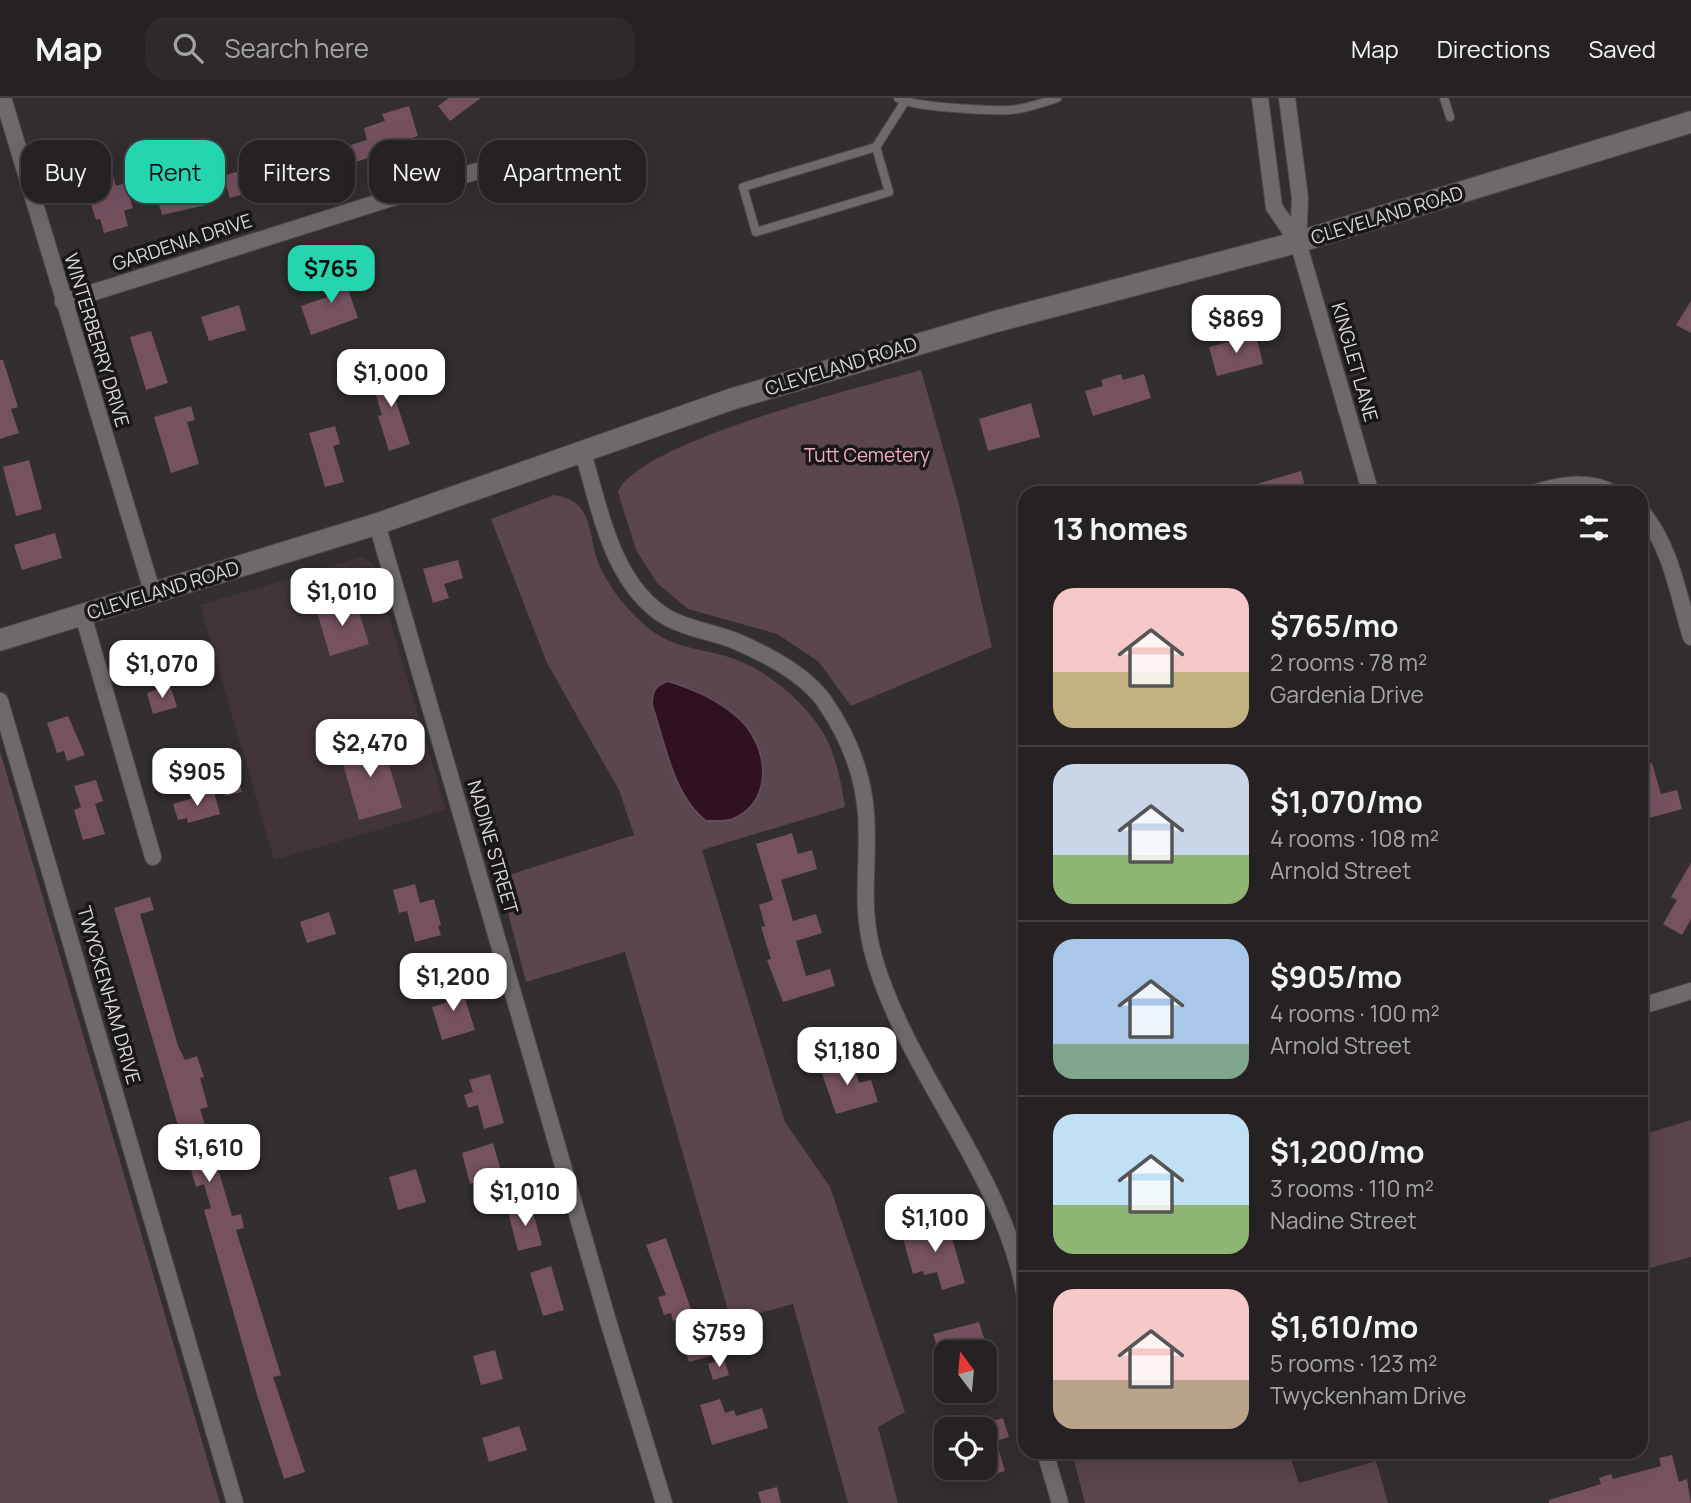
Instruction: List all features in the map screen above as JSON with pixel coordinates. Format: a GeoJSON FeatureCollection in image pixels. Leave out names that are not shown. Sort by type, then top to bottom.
{"type":"FeatureCollection","features":[{"type":"Feature","properties":{"kind":"main road","name":"CLEVELAND ROAD"},"geometry":{"type":"LineString","coordinates":[[0,640],[377,524],[732,399],[859,360],[1115,288],[1298,242],[1691,122]]}},
{"type":"Feature","properties":{"kind":"street","name":"WINTERBERRY DRIVE"},"geometry":{"type":"LineString","coordinates":[[3,98],[153,594]]}},
{"type":"Feature","properties":{"kind":"street"},"geometry":{"type":"LineString","coordinates":[[1260,98],[1274,207],[1298,242]]}},
{"type":"Feature","properties":{"kind":"street"},"geometry":{"type":"LineString","coordinates":[[1287,98],[1300,198],[1298,242]]}},
{"type":"Feature","properties":{"kind":"street","name":"GARDENIA DRIVE"},"geometry":{"type":"LineString","coordinates":[[63,302],[479,170]]}},
{"type":"Feature","properties":{"kind":"street","name":"KINGLET LANE"},"geometry":{"type":"LineString","coordinates":[[1298,242],[1369,486]]}},
{"type":"Feature","properties":{"kind":"street"},"geometry":{"type":"LineString","coordinates":[[583,453],[614,552],[627,576],[646,599],[667,618],[733,640],[769,657],[822,698],[841,727],[853,756],[865,806],[864,895],[867,930],[876,962],[910,1047],[982,1171],[1000,1210],[1018,1267]]}},
{"type":"Feature","properties":{"kind":"street"},"geometry":{"type":"LineString","coordinates":[[1562,486],[1574,483],[1587,486]]}},
{"type":"Feature","properties":{"kind":"street"},"geometry":{"type":"LineString","coordinates":[[1648,522],[1666,552],[1691,637]]}},
{"type":"Feature","properties":{"kind":"street","name":"NADINE STREET"},"geometry":{"type":"LineString","coordinates":[[377,524],[604,1308],[664,1503]]}},
{"type":"Feature","properties":{"kind":"street"},"geometry":{"type":"LineString","coordinates":[[83,615],[153,857]]}},
{"type":"Feature","properties":{"kind":"street","name":"TWYCKENHAM DRIVE"},"geometry":{"type":"LineString","coordinates":[[0,701],[235,1503]]}},
{"type":"Feature","properties":{"kind":"street"},"geometry":{"type":"LineString","coordinates":[[1648,1004],[1691,991]]}},
{"type":"Feature","properties":{"kind":"street"},"geometry":{"type":"LineString","coordinates":[[1047,1459],[1060,1503]]}},
{"type":"Feature","properties":{"kind":"lane"},"geometry":{"type":"LineString","coordinates":[[876,147],[743,187],[756,232],[889,192],[876,147],[901,100],[930,107],[1011,110],[1057,98]]}},
{"type":"Feature","properties":{"kind":"lane"},"geometry":{"type":"LineString","coordinates":[[1444,98],[1450,117]]}},
{"type":"Feature","properties":{"kind":"shaded area"},"geometry":{"type":"Polygon","coordinates":[[[362,557],[374,565],[446,810],[274,860],[200,605],[362,557]]]}},
{"type":"Feature","properties":{"kind":"shaded area"},"geometry":{"type":"Polygon","coordinates":[[[668,681],[720,704],[746,726],[755,740],[763,770],[762,785],[757,798],[747,810],[733,819],[706,821],[685,798],[666,752],[652,705],[655,690],[668,681]]]}},
{"type":"Feature","properties":{"kind":"green space","name":"Tutt Cemetery"},"geometry":{"type":"Polygon","coordinates":[[[921,370],[958,501],[992,647],[851,706],[819,662],[777,634],[688,609],[657,583],[636,550],[618,492],[635,473],[666,454],[708,435],[805,403],[921,370]]]}},
{"type":"Feature","properties":{"kind":"green space"},"geometry":{"type":"Polygon","coordinates":[[[554,495],[577,505],[588,522],[596,557],[605,577],[640,621],[668,640],[726,656],[749,665],[773,680],[806,709],[831,749],[845,807],[702,850],[785,1122],[830,1187],[905,1412],[878,1427],[898,1503],[848,1503],[793,1304],[731,1321],[625,952],[526,982],[499,878],[634,835],[619,790],[547,663],[491,519],[554,495]],[[668,681],[652,705],[681,792],[737,716],[699,691],[668,681]]]}},
{"type":"Feature","properties":{"kind":"green space"},"geometry":{"type":"Polygon","coordinates":[[[0,751],[220,1503],[0,1503],[0,751]]]}},
{"type":"Feature","properties":{"kind":"green space"},"geometry":{"type":"Polygon","coordinates":[[[1691,1120],[1691,1257],[1648,1268],[1648,1133],[1691,1120]]]}},
{"type":"Feature","properties":{"kind":"green space"},"geometry":{"type":"Polygon","coordinates":[[[1074,1459],[1291,1459],[1299,1483],[1376,1461],[1388,1503],[1085,1503],[1074,1459]]]}},
{"type":"Feature","properties":{"kind":"building"},"geometry":{"type":"Polygon","coordinates":[[[449,98],[481,98],[450,121],[438,106],[449,98]]]}},
{"type":"Feature","properties":{"kind":"building"},"geometry":{"type":"Polygon","coordinates":[[[409,106],[418,136],[406,140],[369,140],[369,158],[355,162],[355,144],[367,140],[364,128],[385,121],[382,114],[409,106]]]}},
{"type":"Feature","properties":{"kind":"building"},"geometry":{"type":"Polygon","coordinates":[[[111,170],[116,186],[125,183],[125,203],[131,203],[133,208],[124,211],[128,226],[104,233],[100,219],[96,220],[91,203],[111,203],[111,170]]]}},
{"type":"Feature","properties":{"kind":"building"},"geometry":{"type":"Polygon","coordinates":[[[239,171],[239,195],[230,198],[225,175],[239,171]]]}},
{"type":"Feature","properties":{"kind":"building"},"geometry":{"type":"Polygon","coordinates":[[[159,203],[206,205],[162,215],[159,203]]]}},
{"type":"Feature","properties":{"kind":"building"},"geometry":{"type":"Polygon","coordinates":[[[340,266],[358,318],[311,335],[301,306],[330,296],[322,273],[340,266]]]}},
{"type":"Feature","properties":{"kind":"building"},"geometry":{"type":"Polygon","coordinates":[[[1691,301],[1691,333],[1676,325],[1691,301]]]}},
{"type":"Feature","properties":{"kind":"building"},"geometry":{"type":"Polygon","coordinates":[[[239,305],[246,330],[209,341],[201,317],[239,305]]]}},
{"type":"Feature","properties":{"kind":"building"},"geometry":{"type":"Polygon","coordinates":[[[151,331],[168,383],[146,390],[130,337],[151,331]]]}},
{"type":"Feature","properties":{"kind":"building"},"geometry":{"type":"Polygon","coordinates":[[[1256,335],[1263,364],[1217,376],[1209,347],[1256,335]]]}},
{"type":"Feature","properties":{"kind":"building"},"geometry":{"type":"Polygon","coordinates":[[[0,360],[3,360],[18,407],[11,409],[19,433],[0,439],[0,360]]]}},
{"type":"Feature","properties":{"kind":"building"},"geometry":{"type":"Polygon","coordinates":[[[385,372],[387,378],[401,374],[406,391],[394,395],[410,444],[389,451],[370,376],[385,372]]]}},
{"type":"Feature","properties":{"kind":"building"},"geometry":{"type":"Polygon","coordinates":[[[1121,374],[1123,380],[1144,374],[1151,398],[1093,416],[1085,391],[1103,386],[1101,380],[1121,374]]]}},
{"type":"Feature","properties":{"kind":"building"},"geometry":{"type":"Polygon","coordinates":[[[1031,403],[1040,437],[988,451],[979,419],[1031,403]]]}},
{"type":"Feature","properties":{"kind":"building"},"geometry":{"type":"Polygon","coordinates":[[[191,406],[195,420],[187,422],[199,464],[171,473],[154,417],[191,406]]]}},
{"type":"Feature","properties":{"kind":"building"},"geometry":{"type":"Polygon","coordinates":[[[335,426],[340,444],[333,446],[344,482],[325,487],[309,433],[335,426]]]}},
{"type":"Feature","properties":{"kind":"building"},"geometry":{"type":"Polygon","coordinates":[[[29,460],[42,509],[16,516],[3,467],[29,460]]]}},
{"type":"Feature","properties":{"kind":"building"},"geometry":{"type":"Polygon","coordinates":[[[1301,471],[1305,486],[1250,486],[1301,471]]]}},
{"type":"Feature","properties":{"kind":"building"},"geometry":{"type":"Polygon","coordinates":[[[55,533],[62,558],[22,570],[14,545],[55,533]]]}},
{"type":"Feature","properties":{"kind":"building"},"geometry":{"type":"Polygon","coordinates":[[[458,560],[463,578],[444,584],[449,598],[433,603],[423,569],[458,560]]]}},
{"type":"Feature","properties":{"kind":"building"},"geometry":{"type":"Polygon","coordinates":[[[345,600],[350,615],[359,612],[369,644],[330,656],[316,609],[345,600]]]}},
{"type":"Feature","properties":{"kind":"building"},"geometry":{"type":"Polygon","coordinates":[[[170,685],[177,707],[153,714],[147,693],[170,685]]]}},
{"type":"Feature","properties":{"kind":"building"},"geometry":{"type":"Polygon","coordinates":[[[68,716],[85,755],[67,761],[64,751],[57,753],[47,723],[68,716]]]}},
{"type":"Feature","properties":{"kind":"building"},"geometry":{"type":"Polygon","coordinates":[[[381,738],[402,808],[359,820],[339,750],[381,738]]]}},
{"type":"Feature","properties":{"kind":"building"},"geometry":{"type":"Polygon","coordinates":[[[1652,763],[1661,794],[1677,790],[1682,809],[1648,818],[1648,764],[1652,763]]]}},
{"type":"Feature","properties":{"kind":"building"},"geometry":{"type":"Polygon","coordinates":[[[236,772],[242,792],[225,796],[220,777],[236,772]]]}},
{"type":"Feature","properties":{"kind":"building"},"geometry":{"type":"Polygon","coordinates":[[[96,780],[103,801],[95,804],[105,834],[83,840],[74,810],[81,807],[74,786],[96,780]]]}},
{"type":"Feature","properties":{"kind":"building"},"geometry":{"type":"Polygon","coordinates":[[[214,792],[220,814],[188,823],[187,818],[178,820],[173,804],[214,792]]]}},
{"type":"Feature","properties":{"kind":"building"},"geometry":{"type":"Polygon","coordinates":[[[792,833],[798,854],[812,850],[817,869],[781,880],[793,921],[816,914],[822,933],[796,941],[806,976],[830,969],[835,986],[783,1002],[767,960],[771,959],[761,927],[765,926],[759,905],[773,900],[756,844],[792,833]]]}},
{"type":"Feature","properties":{"kind":"building"},"geometry":{"type":"Polygon","coordinates":[[[1691,863],[1691,919],[1682,935],[1663,924],[1677,900],[1671,897],[1691,863]]]}},
{"type":"Feature","properties":{"kind":"building"},"geometry":{"type":"Polygon","coordinates":[[[415,884],[420,903],[434,899],[441,935],[415,942],[407,911],[399,913],[393,890],[415,884]]]}},
{"type":"Feature","properties":{"kind":"building"},"geometry":{"type":"Polygon","coordinates":[[[150,897],[154,910],[140,914],[178,1046],[185,1060],[197,1056],[204,1077],[200,1078],[208,1107],[200,1109],[232,1216],[241,1214],[244,1228],[236,1230],[281,1375],[273,1377],[305,1472],[284,1479],[204,1210],[211,1208],[204,1184],[196,1187],[114,908],[150,897]]]}},
{"type":"Feature","properties":{"kind":"building"},"geometry":{"type":"Polygon","coordinates":[[[329,912],[336,934],[307,943],[300,922],[329,912]]]}},
{"type":"Feature","properties":{"kind":"building"},"geometry":{"type":"Polygon","coordinates":[[[459,980],[475,1030],[442,1040],[432,1007],[448,1002],[443,985],[459,980]]]}},
{"type":"Feature","properties":{"kind":"building"},"geometry":{"type":"Polygon","coordinates":[[[851,1058],[859,1083],[871,1080],[878,1102],[836,1114],[820,1068],[851,1058]]]}},
{"type":"Feature","properties":{"kind":"building"},"geometry":{"type":"Polygon","coordinates":[[[490,1074],[504,1123],[484,1129],[478,1105],[468,1108],[464,1095],[473,1092],[469,1080],[490,1074]]]}},
{"type":"Feature","properties":{"kind":"building"},"geometry":{"type":"Polygon","coordinates":[[[493,1143],[502,1174],[470,1184],[462,1153],[493,1143]]]}},
{"type":"Feature","properties":{"kind":"building"},"geometry":{"type":"Polygon","coordinates":[[[416,1169],[426,1202],[398,1210],[389,1177],[416,1169]]]}},
{"type":"Feature","properties":{"kind":"building"},"geometry":{"type":"Polygon","coordinates":[[[531,1205],[542,1245],[518,1251],[508,1212],[531,1205]]]}},
{"type":"Feature","properties":{"kind":"building"},"geometry":{"type":"Polygon","coordinates":[[[947,1221],[965,1283],[942,1290],[937,1272],[924,1275],[923,1271],[913,1274],[902,1235],[947,1221]]]}},
{"type":"Feature","properties":{"kind":"building"},"geometry":{"type":"Polygon","coordinates":[[[666,1238],[693,1315],[673,1321],[671,1313],[664,1315],[658,1297],[666,1295],[646,1245],[666,1238]]]}},
{"type":"Feature","properties":{"kind":"building"},"geometry":{"type":"Polygon","coordinates":[[[551,1266],[564,1310],[543,1316],[530,1273],[551,1266]]]}},
{"type":"Feature","properties":{"kind":"building"},"geometry":{"type":"Polygon","coordinates":[[[979,1322],[984,1338],[935,1340],[933,1334],[979,1322]]]}},
{"type":"Feature","properties":{"kind":"building"},"geometry":{"type":"Polygon","coordinates":[[[709,1343],[713,1355],[689,1362],[685,1350],[709,1343]]]}},
{"type":"Feature","properties":{"kind":"building"},"geometry":{"type":"Polygon","coordinates":[[[495,1350],[503,1379],[481,1385],[473,1356],[495,1350]]]}},
{"type":"Feature","properties":{"kind":"building"},"geometry":{"type":"Polygon","coordinates":[[[724,1358],[729,1375],[713,1380],[708,1364],[724,1358]]]}},
{"type":"Feature","properties":{"kind":"building"},"geometry":{"type":"Polygon","coordinates":[[[720,1399],[725,1413],[734,1410],[736,1416],[762,1408],[768,1428],[712,1445],[700,1405],[720,1399]]]}},
{"type":"Feature","properties":{"kind":"building"},"geometry":{"type":"Polygon","coordinates":[[[1003,1418],[1009,1437],[997,1441],[997,1420],[1003,1418]]]}},
{"type":"Feature","properties":{"kind":"building"},"geometry":{"type":"Polygon","coordinates":[[[519,1426],[527,1450],[489,1462],[482,1438],[519,1426]]]}},
{"type":"Feature","properties":{"kind":"building"},"geometry":{"type":"Polygon","coordinates":[[[997,1444],[1005,1471],[997,1473],[997,1444]]]}},
{"type":"Feature","properties":{"kind":"building"},"geometry":{"type":"Polygon","coordinates":[[[1672,1455],[1679,1482],[1687,1479],[1691,1503],[1549,1503],[1549,1500],[1601,1484],[1599,1478],[1611,1474],[1613,1479],[1661,1466],[1659,1458],[1672,1455]]]}},
{"type":"Feature","properties":{"kind":"building"},"geometry":{"type":"Polygon","coordinates":[[[777,1487],[781,1503],[761,1503],[758,1492],[777,1487]]]}}]}
